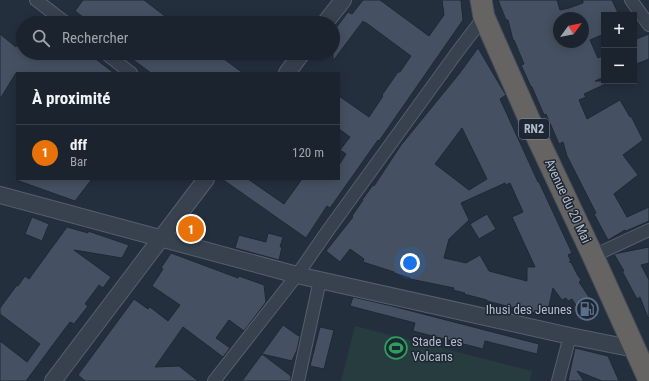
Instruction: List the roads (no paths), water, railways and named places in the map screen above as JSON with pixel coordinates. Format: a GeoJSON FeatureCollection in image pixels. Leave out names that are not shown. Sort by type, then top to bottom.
{"type":"FeatureCollection","features":[{"type":"Feature","properties":{"kind":"highway","name":"Avenue du 20 Mai"},"geometry":{"type":"LineString","coordinates":[[483,9],[537,137],[649,380]]}},
{"type":"Feature","properties":{"kind":"street"},"geometry":{"type":"LineString","coordinates":[[36,0],[57,16]]}},
{"type":"Feature","properties":{"kind":"street"},"geometry":{"type":"LineString","coordinates":[[331,16],[343,0]]}},
{"type":"Feature","properties":{"kind":"street"},"geometry":{"type":"LineString","coordinates":[[631,0],[649,25]]}},
{"type":"Feature","properties":{"kind":"street"},"geometry":{"type":"LineString","coordinates":[[214,381],[297,275],[458,50],[483,9]]}},
{"type":"Feature","properties":{"kind":"street"},"geometry":{"type":"LineString","coordinates":[[114,60],[130,72]]}},
{"type":"Feature","properties":{"kind":"street"},"geometry":{"type":"LineString","coordinates":[[288,72],[297,60]]}},
{"type":"Feature","properties":{"kind":"street"},"geometry":{"type":"LineString","coordinates":[[53,381],[205,180]]}},
{"type":"Feature","properties":{"kind":"street"},"geometry":{"type":"LineString","coordinates":[[0,195],[297,275],[570,336],[635,348]]}},
{"type":"Feature","properties":{"kind":"street"},"geometry":{"type":"LineString","coordinates":[[593,256],[649,230]]}},
{"type":"Feature","properties":{"kind":"street"},"geometry":{"type":"LineString","coordinates":[[298,381],[320,280]]}},
{"type":"Feature","properties":{"kind":"street"},"geometry":{"type":"LineString","coordinates":[[558,381],[570,336]]}},
{"type":"Feature","properties":{"kind":"place","name":"dff"},"geometry":{"type":"Point","coordinates":[191,229]}},
{"type":"Feature","properties":{"kind":"place","name":"Ihusi des Jeunes"},"geometry":{"type":"Point","coordinates":[587,309]}},
{"type":"Feature","properties":{"kind":"place","name":"Stade Les Volcans"},"geometry":{"type":"Point","coordinates":[396,348]}}]}
